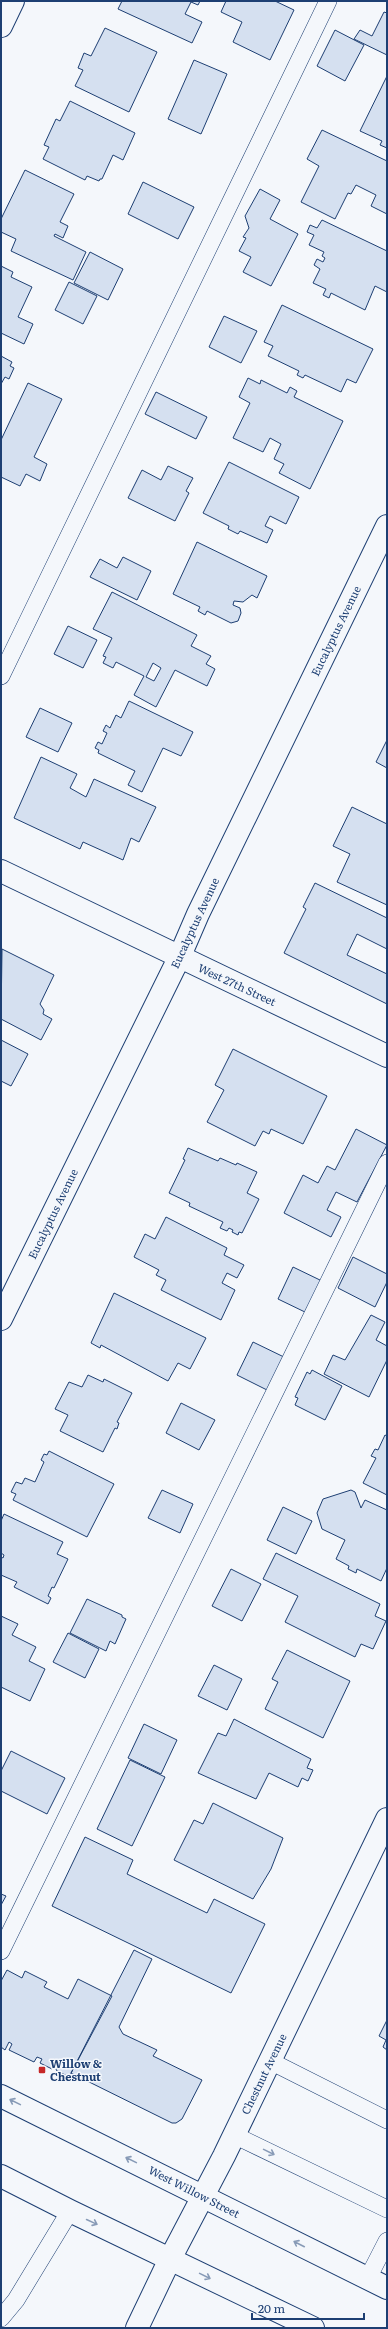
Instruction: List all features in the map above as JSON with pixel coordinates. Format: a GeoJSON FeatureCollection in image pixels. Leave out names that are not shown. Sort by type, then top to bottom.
{"type":"FeatureCollection","features":[{"type":"Feature","properties":{"kind":"street"},"geometry":{"type":"LineString","coordinates":[[1,26],[13,1]]}},
{"type":"Feature","properties":{"kind":"street","name":"Eucalyptus Avenue"},"geometry":{"type":"LineString","coordinates":[[1,1318],[179,958],[198,914],[387,526]]}},
{"type":"Feature","properties":{"kind":"street","name":"West 27th Street"},"geometry":{"type":"LineString","coordinates":[[1,871],[179,958],[387,1056]]}},
{"type":"Feature","properties":{"kind":"street","name":"Chestnut Avenue"},"geometry":{"type":"LineString","coordinates":[[137,2328],[170,2259],[204,2196],[234,2135],[387,1819]]}},
{"type":"Feature","properties":{"kind":"street","name":"West Willow Street"},"geometry":{"type":"LineString","coordinates":[[1,2096],[387,2288]]}},
{"type":"Feature","properties":{"kind":"street"},"geometry":{"type":"LineString","coordinates":[[1,2176],[70,2211],[313,2328]]}},
{"type":"Feature","properties":{"kind":"lane"},"geometry":{"type":"LineString","coordinates":[[1,676],[328,1]]}},
{"type":"Feature","properties":{"kind":"lane"},"geometry":{"type":"LineString","coordinates":[[1,1951],[387,1163]]}},
{"type":"Feature","properties":{"kind":"lane"},"geometry":{"type":"LineString","coordinates":[[270,2061],[387,2120]]}},
{"type":"Feature","properties":{"kind":"lane"},"geometry":{"type":"LineString","coordinates":[[234,2135],[387,2210]]}},
{"type":"Feature","properties":{"kind":"lane"},"geometry":{"type":"LineString","coordinates":[[1,2318],[16,2300],[70,2211]]}},
{"type":"Feature","properties":{"kind":"lane"},"geometry":{"type":"LineString","coordinates":[[368,2278],[387,2240]]}},
{"type":"Feature","properties":{"kind":"lane"},"geometry":{"type":"LineString","coordinates":[[1,2326],[5,2328]]}},
{"type":"Feature","properties":{"kind":"building"},"geometry":{"type":"Polygon","coordinates":[[[122,1],[200,1],[198,5],[191,2],[185,14],[202,22],[192,43],[118,9],[122,1]]]}},
{"type":"Feature","properties":{"kind":"building"},"geometry":{"type":"Polygon","coordinates":[[[226,1],[275,1],[294,10],[270,60],[233,42],[242,22],[221,12],[226,1]]]}},
{"type":"Feature","properties":{"kind":"building"},"geometry":{"type":"Polygon","coordinates":[[[384,12],[387,13],[387,55],[354,39],[360,30],[372,36],[384,12]]]}},
{"type":"Feature","properties":{"kind":"building"},"geometry":{"type":"Polygon","coordinates":[[[105,28],[157,52],[129,112],[75,86],[83,70],[78,68],[84,53],[91,56],[105,28]]]}},
{"type":"Feature","properties":{"kind":"building"},"geometry":{"type":"Polygon","coordinates":[[[335,30],[364,45],[345,81],[317,66],[335,30]]]}},
{"type":"Feature","properties":{"kind":"building"},"geometry":{"type":"Polygon","coordinates":[[[194,60],[227,74],[201,134],[168,119],[194,60]]]}},
{"type":"Feature","properties":{"kind":"building"},"geometry":{"type":"Polygon","coordinates":[[[387,76],[387,148],[380,145],[382,141],[360,131],[387,76]]]}},
{"type":"Feature","properties":{"kind":"building"},"geometry":{"type":"Polygon","coordinates":[[[70,101],[135,133],[123,160],[113,155],[102,179],[99,181],[87,176],[85,180],[43,159],[49,147],[44,145],[56,119],[60,121],[70,101]]]}},
{"type":"Feature","properties":{"kind":"building"},"geometry":{"type":"Polygon","coordinates":[[[322,130],[387,161],[387,214],[371,206],[376,195],[356,185],[351,194],[348,193],[335,219],[301,202],[319,166],[307,159],[322,130]]]}},
{"type":"Feature","properties":{"kind":"building"},"geometry":{"type":"Polygon","coordinates":[[[25,170],[74,194],[60,222],[68,226],[63,238],[55,234],[54,236],[86,252],[73,280],[11,251],[16,239],[1,232],[1,219],[25,170]]]}},
{"type":"Feature","properties":{"kind":"building"},"geometry":{"type":"Polygon","coordinates":[[[143,182],[194,207],[178,239],[128,214],[143,182]]]}},
{"type":"Feature","properties":{"kind":"building"},"geometry":{"type":"Polygon","coordinates":[[[260,189],[280,200],[270,219],[298,234],[271,286],[243,272],[251,257],[239,251],[246,238],[243,237],[249,228],[245,216],[260,189]]]}},
{"type":"Feature","properties":{"kind":"building"},"geometry":{"type":"Polygon","coordinates":[[[322,220],[387,251],[387,292],[375,286],[365,310],[331,293],[329,298],[323,295],[326,289],[313,283],[320,269],[314,265],[317,259],[323,262],[325,258],[322,256],[324,252],[309,245],[314,235],[307,232],[310,225],[317,228],[322,220]]]}},
{"type":"Feature","properties":{"kind":"building"},"geometry":{"type":"Polygon","coordinates":[[[90,252],[123,269],[108,300],[74,283],[90,252]]]}},
{"type":"Feature","properties":{"kind":"building"},"geometry":{"type":"Polygon","coordinates":[[[1,266],[13,272],[11,277],[32,287],[18,317],[33,324],[24,344],[1,333],[1,266]]]}},
{"type":"Feature","properties":{"kind":"building"},"geometry":{"type":"Polygon","coordinates":[[[69,282],[97,296],[83,324],[55,310],[69,282]]]}},
{"type":"Feature","properties":{"kind":"building"},"geometry":{"type":"Polygon","coordinates":[[[282,305],[373,349],[356,383],[347,379],[341,392],[305,375],[303,378],[297,375],[299,371],[268,356],[273,346],[264,342],[282,305]]]}},
{"type":"Feature","properties":{"kind":"building"},"geometry":{"type":"Polygon","coordinates":[[[224,316],[257,331],[241,363],[209,347],[224,316]]]}},
{"type":"Feature","properties":{"kind":"building"},"geometry":{"type":"Polygon","coordinates":[[[1,356],[12,362],[10,366],[14,368],[9,379],[5,377],[1,384],[1,356]]]}},
{"type":"Feature","properties":{"kind":"building"},"geometry":{"type":"Polygon","coordinates":[[[248,378],[260,384],[261,380],[287,393],[290,387],[297,391],[294,397],[343,421],[310,489],[279,473],[284,464],[274,459],[281,444],[270,438],[263,452],[233,438],[250,403],[239,397],[248,378]]]}},
{"type":"Feature","properties":{"kind":"building"},"geometry":{"type":"Polygon","coordinates":[[[28,383],[62,399],[34,457],[47,464],[40,481],[26,474],[20,486],[1,477],[1,440],[28,383]]]}},
{"type":"Feature","properties":{"kind":"building"},"geometry":{"type":"Polygon","coordinates":[[[156,392],[207,417],[196,439],[145,414],[156,392]]]}},
{"type":"Feature","properties":{"kind":"building"},"geometry":{"type":"Polygon","coordinates":[[[229,462],[299,497],[286,524],[270,516],[265,526],[273,530],[267,543],[240,531],[238,534],[228,529],[229,526],[203,513],[229,462]]]}},
{"type":"Feature","properties":{"kind":"building"},"geometry":{"type":"Polygon","coordinates":[[[168,466],[193,478],[186,491],[189,493],[175,521],[128,498],[142,470],[161,480],[168,466]]]}},
{"type":"Feature","properties":{"kind":"building"},"geometry":{"type":"Polygon","coordinates":[[[197,542],[267,576],[257,598],[252,595],[243,602],[234,601],[233,605],[240,608],[241,613],[238,621],[231,623],[207,611],[205,615],[198,611],[200,607],[173,594],[197,542]]]}},
{"type":"Feature","properties":{"kind":"building"},"geometry":{"type":"Polygon","coordinates":[[[123,557],[151,571],[137,600],[90,577],[100,559],[117,568],[123,557]]]}},
{"type":"Feature","properties":{"kind":"building"},"geometry":{"type":"Polygon","coordinates":[[[112,592],[197,635],[191,646],[211,656],[206,664],[215,669],[207,686],[175,670],[156,707],[134,695],[144,676],[116,662],[113,668],[103,663],[106,657],[103,656],[112,638],[93,629],[112,592]],[[153,663],[146,677],[154,681],[161,668],[153,663]]]}},
{"type":"Feature","properties":{"kind":"building"},"geometry":{"type":"Polygon","coordinates":[[[68,626],[97,640],[83,668],[54,654],[68,626]]]}},
{"type":"Feature","properties":{"kind":"building"},"geometry":{"type":"Polygon","coordinates":[[[129,701],[193,732],[181,756],[163,748],[142,792],[128,785],[135,771],[98,753],[99,750],[95,748],[98,742],[102,744],[107,733],[103,731],[106,725],[110,728],[116,715],[121,718],[129,701]]]}},
{"type":"Feature","properties":{"kind":"building"},"geometry":{"type":"Polygon","coordinates":[[[40,708],[72,723],[58,752],[26,737],[40,708]]]}},
{"type":"Feature","properties":{"kind":"building"},"geometry":{"type":"Polygon","coordinates":[[[387,740],[387,768],[376,762],[387,740]]]}},
{"type":"Feature","properties":{"kind":"building"},"geometry":{"type":"Polygon","coordinates":[[[41,757],[77,774],[70,788],[86,797],[94,779],[156,807],[139,842],[131,838],[123,860],[83,842],[80,849],[14,818],[41,757]]]}},
{"type":"Feature","properties":{"kind":"building"},"geometry":{"type":"Polygon","coordinates":[[[352,807],[387,824],[387,905],[337,882],[350,854],[333,846],[352,807]]]}},
{"type":"Feature","properties":{"kind":"building"},"geometry":{"type":"Polygon","coordinates":[[[315,883],[387,918],[387,949],[357,934],[347,955],[387,974],[387,1004],[284,953],[306,909],[303,907],[315,883]]]}},
{"type":"Feature","properties":{"kind":"building"},"geometry":{"type":"Polygon","coordinates":[[[2,949],[54,975],[40,1004],[44,1010],[43,1014],[52,1019],[41,1040],[1,1019],[2,949]]]}},
{"type":"Feature","properties":{"kind":"building"},"geometry":{"type":"Polygon","coordinates":[[[1,1040],[28,1054],[11,1086],[1,1081],[1,1040]]]}},
{"type":"Feature","properties":{"kind":"building"},"geometry":{"type":"Polygon","coordinates":[[[233,1049],[327,1096],[303,1144],[271,1129],[269,1134],[263,1131],[255,1146],[207,1122],[224,1090],[215,1085],[233,1049]]]}},
{"type":"Feature","properties":{"kind":"building"},"geometry":{"type":"Polygon","coordinates":[[[356,1129],[387,1145],[357,1202],[336,1192],[327,1210],[341,1217],[331,1237],[284,1213],[303,1175],[318,1183],[327,1166],[335,1170],[356,1129]]]}},
{"type":"Feature","properties":{"kind":"building"},"geometry":{"type":"Polygon","coordinates":[[[188,1148],[218,1161],[220,1158],[236,1165],[237,1163],[257,1172],[247,1193],[259,1199],[242,1233],[239,1232],[238,1235],[232,1232],[233,1230],[229,1228],[227,1231],[220,1228],[223,1222],[189,1206],[190,1203],[169,1193],[185,1160],[183,1159],[188,1148]]]}},
{"type":"Feature","properties":{"kind":"building"},"geometry":{"type":"Polygon","coordinates":[[[166,1217],[227,1248],[224,1255],[244,1265],[237,1278],[227,1273],[222,1283],[235,1290],[221,1320],[161,1290],[166,1280],[156,1275],[159,1270],[134,1257],[145,1234],[155,1239],[166,1217]]]}},
{"type":"Feature","properties":{"kind":"building"},"geometry":{"type":"Polygon","coordinates":[[[353,1257],[387,1274],[387,1282],[375,1307],[338,1288],[353,1257]]]}},
{"type":"Feature","properties":{"kind":"building"},"geometry":{"type":"Polygon","coordinates":[[[293,1267],[322,1281],[307,1313],[278,1299],[293,1267]]]}},
{"type":"Feature","properties":{"kind":"building"},"geometry":{"type":"Polygon","coordinates":[[[114,1293],[206,1338],[190,1369],[178,1363],[168,1381],[101,1345],[100,1348],[91,1343],[114,1293]]]}},
{"type":"Feature","properties":{"kind":"building"},"geometry":{"type":"Polygon","coordinates":[[[371,1315],[385,1322],[376,1340],[387,1346],[387,1360],[369,1397],[324,1374],[333,1355],[345,1360],[371,1315]]]}},
{"type":"Feature","properties":{"kind":"building"},"geometry":{"type":"Polygon","coordinates":[[[253,1342],[286,1358],[269,1391],[237,1375],[253,1342]]]}},
{"type":"Feature","properties":{"kind":"building"},"geometry":{"type":"Polygon","coordinates":[[[312,1370],[342,1386],[325,1420],[295,1405],[298,1398],[295,1397],[307,1372],[310,1374],[312,1370]]]}},
{"type":"Feature","properties":{"kind":"building"},"geometry":{"type":"Polygon","coordinates":[[[88,1375],[103,1382],[104,1379],[132,1393],[117,1422],[119,1423],[117,1429],[115,1428],[103,1452],[60,1431],[68,1415],[55,1409],[69,1382],[82,1387],[88,1375]]]}},
{"type":"Feature","properties":{"kind":"building"},"geometry":{"type":"Polygon","coordinates":[[[181,1403],[215,1420],[199,1450],[166,1433],[181,1403]]]}},
{"type":"Feature","properties":{"kind":"building"},"geometry":{"type":"Polygon","coordinates":[[[385,1435],[387,1436],[387,1495],[363,1483],[376,1458],[371,1456],[375,1449],[378,1450],[385,1435]]]}},
{"type":"Feature","properties":{"kind":"building"},"geometry":{"type":"Polygon","coordinates":[[[49,1451],[114,1484],[87,1537],[13,1500],[16,1494],[11,1492],[16,1482],[22,1484],[25,1478],[35,1482],[44,1462],[41,1460],[44,1454],[47,1455],[49,1451]]]}},
{"type":"Feature","properties":{"kind":"building"},"geometry":{"type":"Polygon","coordinates":[[[162,1490],[193,1504],[180,1533],[148,1518],[162,1490]]]}},
{"type":"Feature","properties":{"kind":"building"},"geometry":{"type":"Polygon","coordinates":[[[351,1490],[355,1492],[361,1508],[365,1500],[387,1510],[387,1568],[381,1581],[357,1569],[356,1573],[348,1569],[349,1566],[336,1559],[345,1540],[322,1529],[317,1513],[323,1499],[351,1490]]]}},
{"type":"Feature","properties":{"kind":"building"},"geometry":{"type":"Polygon","coordinates":[[[283,1507],[312,1521],[296,1554],[267,1540],[283,1507]]]}},
{"type":"Feature","properties":{"kind":"building"},"geometry":{"type":"Polygon","coordinates":[[[4,1514],[63,1542],[57,1554],[68,1559],[54,1588],[52,1587],[48,1596],[51,1598],[48,1604],[14,1587],[17,1582],[1,1575],[1,1557],[3,1558],[4,1555],[1,1553],[1,1521],[4,1514]]]}},
{"type":"Feature","properties":{"kind":"building"},"geometry":{"type":"Polygon","coordinates":[[[276,1553],[380,1604],[375,1616],[386,1621],[373,1649],[361,1644],[355,1657],[285,1622],[298,1596],[263,1579],[276,1553]]]}},
{"type":"Feature","properties":{"kind":"building"},"geometry":{"type":"Polygon","coordinates":[[[231,1569],[261,1584],[242,1621],[212,1606],[231,1569]]]}},
{"type":"Feature","properties":{"kind":"building"},"geometry":{"type":"Polygon","coordinates":[[[87,1599],[122,1615],[122,1617],[126,1619],[115,1644],[110,1641],[106,1651],[70,1633],[87,1599]]]}},
{"type":"Feature","properties":{"kind":"building"},"geometry":{"type":"Polygon","coordinates":[[[1,1616],[18,1624],[12,1635],[36,1647],[29,1661],[45,1669],[30,1701],[1,1687],[1,1616]]]}},
{"type":"Feature","properties":{"kind":"building"},"geometry":{"type":"Polygon","coordinates":[[[68,1633],[99,1649],[85,1678],[53,1662],[68,1633]]]}},
{"type":"Feature","properties":{"kind":"building"},"geometry":{"type":"Polygon","coordinates":[[[287,1650],[350,1681],[323,1738],[265,1709],[278,1682],[272,1679],[287,1650]]]}},
{"type":"Feature","properties":{"kind":"building"},"geometry":{"type":"Polygon","coordinates":[[[214,1665],[242,1679],[227,1710],[198,1696],[214,1665]]]}},
{"type":"Feature","properties":{"kind":"building"},"geometry":{"type":"Polygon","coordinates":[[[234,1719],[311,1759],[307,1768],[313,1770],[308,1781],[302,1778],[298,1787],[269,1773],[256,1799],[198,1773],[218,1733],[226,1736],[234,1719]]]}},
{"type":"Feature","properties":{"kind":"building"},"geometry":{"type":"Polygon","coordinates":[[[144,1724],[177,1740],[161,1774],[128,1758],[144,1724]]]}},
{"type":"Feature","properties":{"kind":"building"},"geometry":{"type":"Polygon","coordinates":[[[11,1751],[65,1778],[47,1814],[1,1791],[1,1771],[11,1751]]]}},
{"type":"Feature","properties":{"kind":"building"},"geometry":{"type":"Polygon","coordinates":[[[130,1760],[165,1777],[132,1846],[97,1829],[130,1760]]]}},
{"type":"Feature","properties":{"kind":"building"},"geometry":{"type":"Polygon","coordinates":[[[213,1803],[283,1838],[271,1869],[253,1899],[174,1860],[194,1820],[203,1824],[213,1803]]]}},
{"type":"Feature","properties":{"kind":"building"},"geometry":{"type":"Polygon","coordinates":[[[85,1837],[133,1860],[127,1874],[207,1913],[214,1899],[265,1924],[231,1993],[52,1906],[85,1837]]]}},
{"type":"Feature","properties":{"kind":"building"},"geometry":{"type":"Polygon","coordinates":[[[1,1894],[6,1896],[1,1905],[1,1894]]]}},
{"type":"Feature","properties":{"kind":"building"},"geometry":{"type":"Polygon","coordinates":[[[134,1950],[152,1959],[119,2027],[123,2034],[157,2050],[153,2056],[202,2080],[182,2119],[176,2123],[172,2123],[71,2073],[134,1950]]]}},
{"type":"Feature","properties":{"kind":"building"},"geometry":{"type":"Polygon","coordinates":[[[7,1970],[22,1978],[25,1971],[47,1982],[44,1987],[68,1999],[78,1979],[112,1996],[69,2077],[56,2070],[58,2065],[55,2063],[52,2069],[40,2063],[42,2059],[37,2057],[34,2062],[9,2050],[12,2044],[9,2042],[5,2050],[1,2047],[1,1981],[7,1970]]]}},
{"type":"Feature","properties":{"kind":"building"},"geometry":{"type":"Polygon","coordinates":[[[387,2020],[387,2050],[383,2047],[386,2040],[379,2036],[387,2020]]]}},
{"type":"Feature","properties":{"kind":"place","name":"Willow & Chestnut"},"geometry":{"type":"Point","coordinates":[42,2070]}}]}
